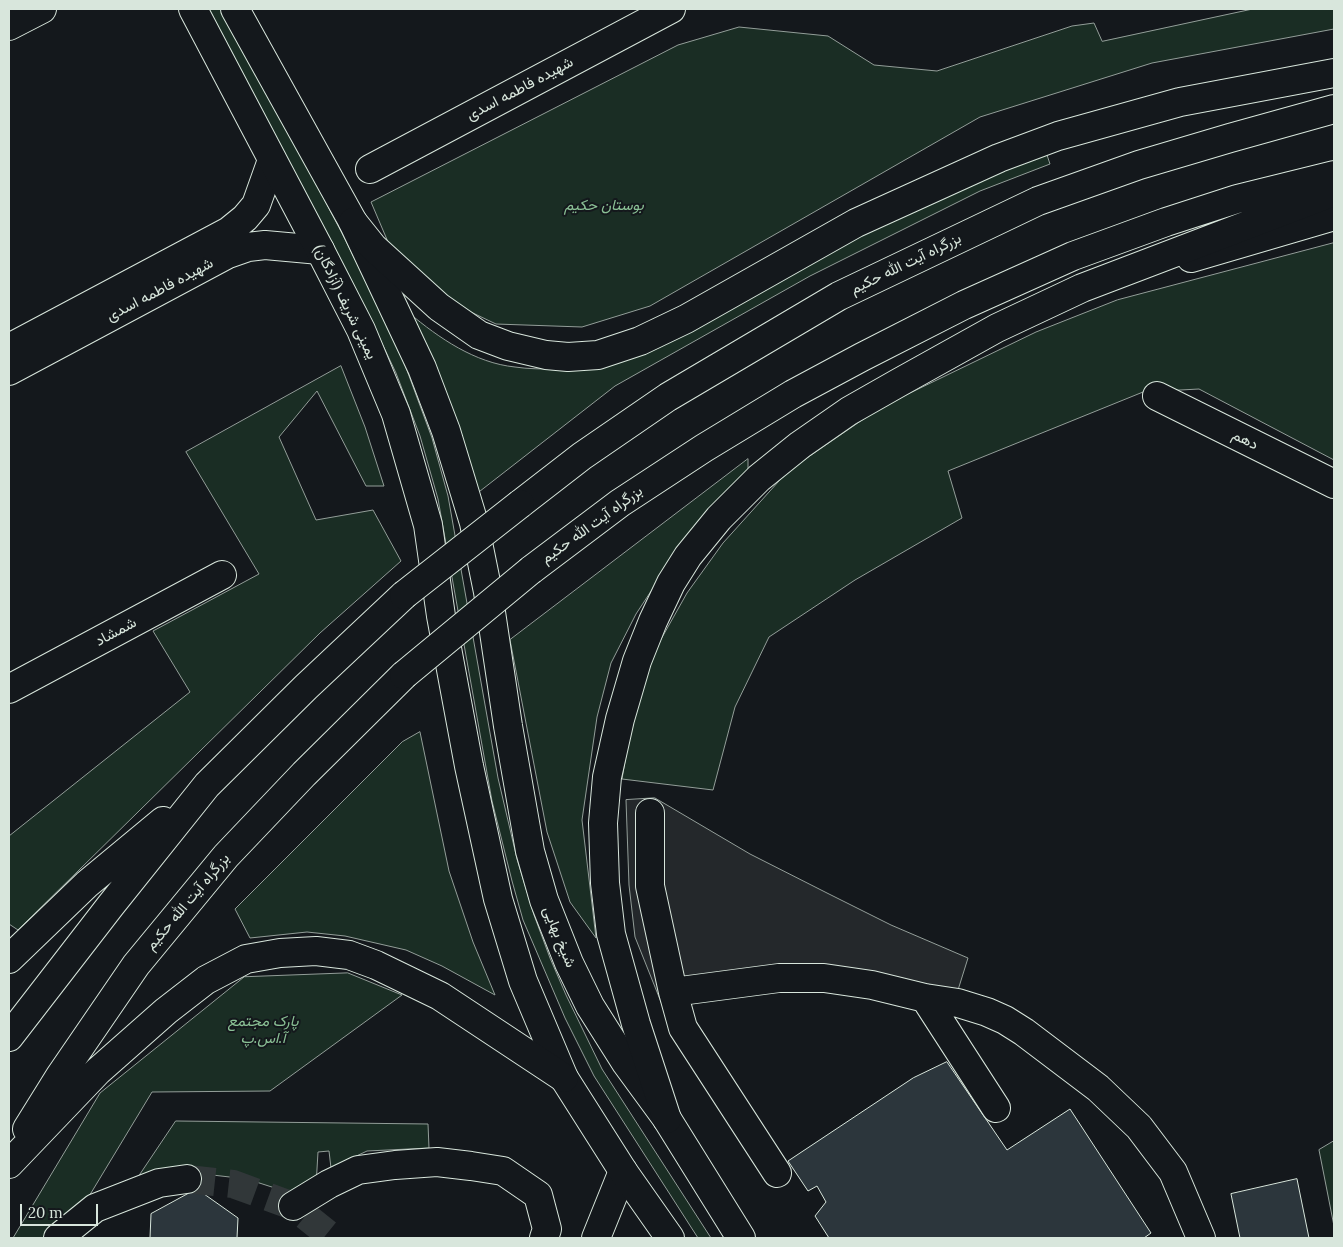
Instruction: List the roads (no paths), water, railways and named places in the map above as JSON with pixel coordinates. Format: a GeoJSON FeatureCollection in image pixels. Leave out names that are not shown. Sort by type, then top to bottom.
{"type":"FeatureCollection","features":[{"type":"Feature","properties":{"kind":"main road"},"geometry":{"type":"LineString","coordinates":[[9,26],[42,9]]}},
{"type":"Feature","properties":{"kind":"main road","name":"یمینی شریف (آزادگان)"},"geometry":{"type":"LineString","coordinates":[[192,9],[361,330],[396,414],[428,525],[441,616],[469,766],[498,899],[523,981],[564,1078]]}},
{"type":"Feature","properties":{"kind":"main road"},"geometry":{"type":"LineString","coordinates":[[236,9],[353,222],[373,247],[439,306],[479,335],[508,346],[568,357],[598,355],[640,341],[686,318],[856,223],[1008,155],[1058,136],[1180,102],[1334,73]]}},
{"type":"Feature","properties":{"kind":"main road","name":"شهیده فاطمه اسدی"},"geometry":{"type":"LineString","coordinates":[[370,169],[671,9]]}},
{"type":"Feature","properties":{"kind":"main road","name":"بزرگراه آیت الله حکیم"},"geometry":{"type":"LineString","coordinates":[[207,785],[306,687],[404,595],[582,456],[668,397],[839,296],[1038,201],[1139,165],[1334,109]]}},
{"type":"Feature","properties":{"kind":"main road","name":"شهیده فاطمه اسدی"},"geometry":{"type":"LineString","coordinates":[[9,371],[228,254],[245,218],[256,205],[272,160]]}},
{"type":"Feature","properties":{"kind":"main road","name":"بزرگراه آیت الله حکیم"},"geometry":{"type":"LineString","coordinates":[[9,1158],[60,1076],[136,965],[226,856],[304,774],[404,675],[531,570],[620,503],[704,448],[793,394],[964,305],[1073,256],[1166,222],[1237,199],[1334,175]]}},
{"type":"Feature","properties":{"kind":"main road"},"geometry":{"type":"LineString","coordinates":[[668,1119],[636,1024],[611,934],[605,883],[603,823],[607,777],[620,719],[638,661],[652,621],[671,583],[688,556],[719,518],[759,478],[800,445],[848,411],[996,328],[1082,288],[1334,192]]}},
{"type":"Feature","properties":{"kind":"main road"},"geometry":{"type":"LineString","coordinates":[[1157,259],[1187,259],[1334,216]]}},
{"type":"Feature","properties":{"kind":"main road","name":"شیخ بهایی"},"geometry":{"type":"LineString","coordinates":[[353,222],[422,368],[446,431],[474,523],[488,592],[508,726],[530,850],[544,900],[569,963],[590,1006],[626,1063],[668,1119],[741,1238]]}},
{"type":"Feature","properties":{"kind":"main road","name":"شهیده فاطمه اسدی"},"geometry":{"type":"LineString","coordinates":[[9,348],[234,241],[248,247],[265,245],[320,250]]}},
{"type":"Feature","properties":{"kind":"main road","name":"دهم"},"geometry":{"type":"LineString","coordinates":[[1157,396],[1334,484]]}},
{"type":"Feature","properties":{"kind":"main road","name":"شمشاد"},"geometry":{"type":"LineString","coordinates":[[9,689],[222,575]]}},
{"type":"Feature","properties":{"kind":"main road"},"geometry":{"type":"LineString","coordinates":[[9,958],[87,884],[207,785]]}},
{"type":"Feature","properties":{"kind":"main road"},"geometry":{"type":"LineString","coordinates":[[9,1037],[207,785]]}},
{"type":"Feature","properties":{"kind":"main road"},"geometry":{"type":"LineString","coordinates":[[650,813],[650,886],[673,992],[683,1028],[777,1173]]}},
{"type":"Feature","properties":{"kind":"main road"},"geometry":{"type":"LineString","coordinates":[[9,1164],[98,1071],[166,1011],[206,980],[246,959],[280,953],[316,951],[349,955],[376,965],[440,996],[564,1078],[623,1171],[670,1238]]}},
{"type":"Feature","properties":{"kind":"main road"},"geometry":{"type":"LineString","coordinates":[[673,992],[779,978],[824,978],[872,985],[926,998],[958,1003],[1005,1020],[1024,1032],[1098,1088],[1139,1127],[1173,1172],[1201,1238]]}},
{"type":"Feature","properties":{"kind":"main road"},"geometry":{"type":"LineString","coordinates":[[926,998],[996,1108]]}},
{"type":"Feature","properties":{"kind":"main road"},"geometry":{"type":"LineString","coordinates":[[293,1206],[329,1184],[358,1170],[436,1162],[471,1166],[503,1171],[538,1195],[547,1229],[544,1238]]}},
{"type":"Feature","properties":{"kind":"main road"},"geometry":{"type":"LineString","coordinates":[[596,1238],[623,1171]]}},
{"type":"Feature","properties":{"kind":"main road"},"geometry":{"type":"LineString","coordinates":[[58,1238],[95,1208],[158,1183],[187,1179]]}},
{"type":"Feature","properties":{"kind":"tunnel"},"geometry":{"type":"LineString","coordinates":[[187,1179],[233,1184],[293,1206],[333,1238]]}},
{"type":"Feature","properties":{"kind":"park label","name":"بوستان حکیم"},"geometry":{"type":"Point","coordinates":[604,206]}},
{"type":"Feature","properties":{"kind":"park label","name":"پارک مجتمع آ.اس.پ"},"geometry":{"type":"Point","coordinates":[263,1030]}}]}
